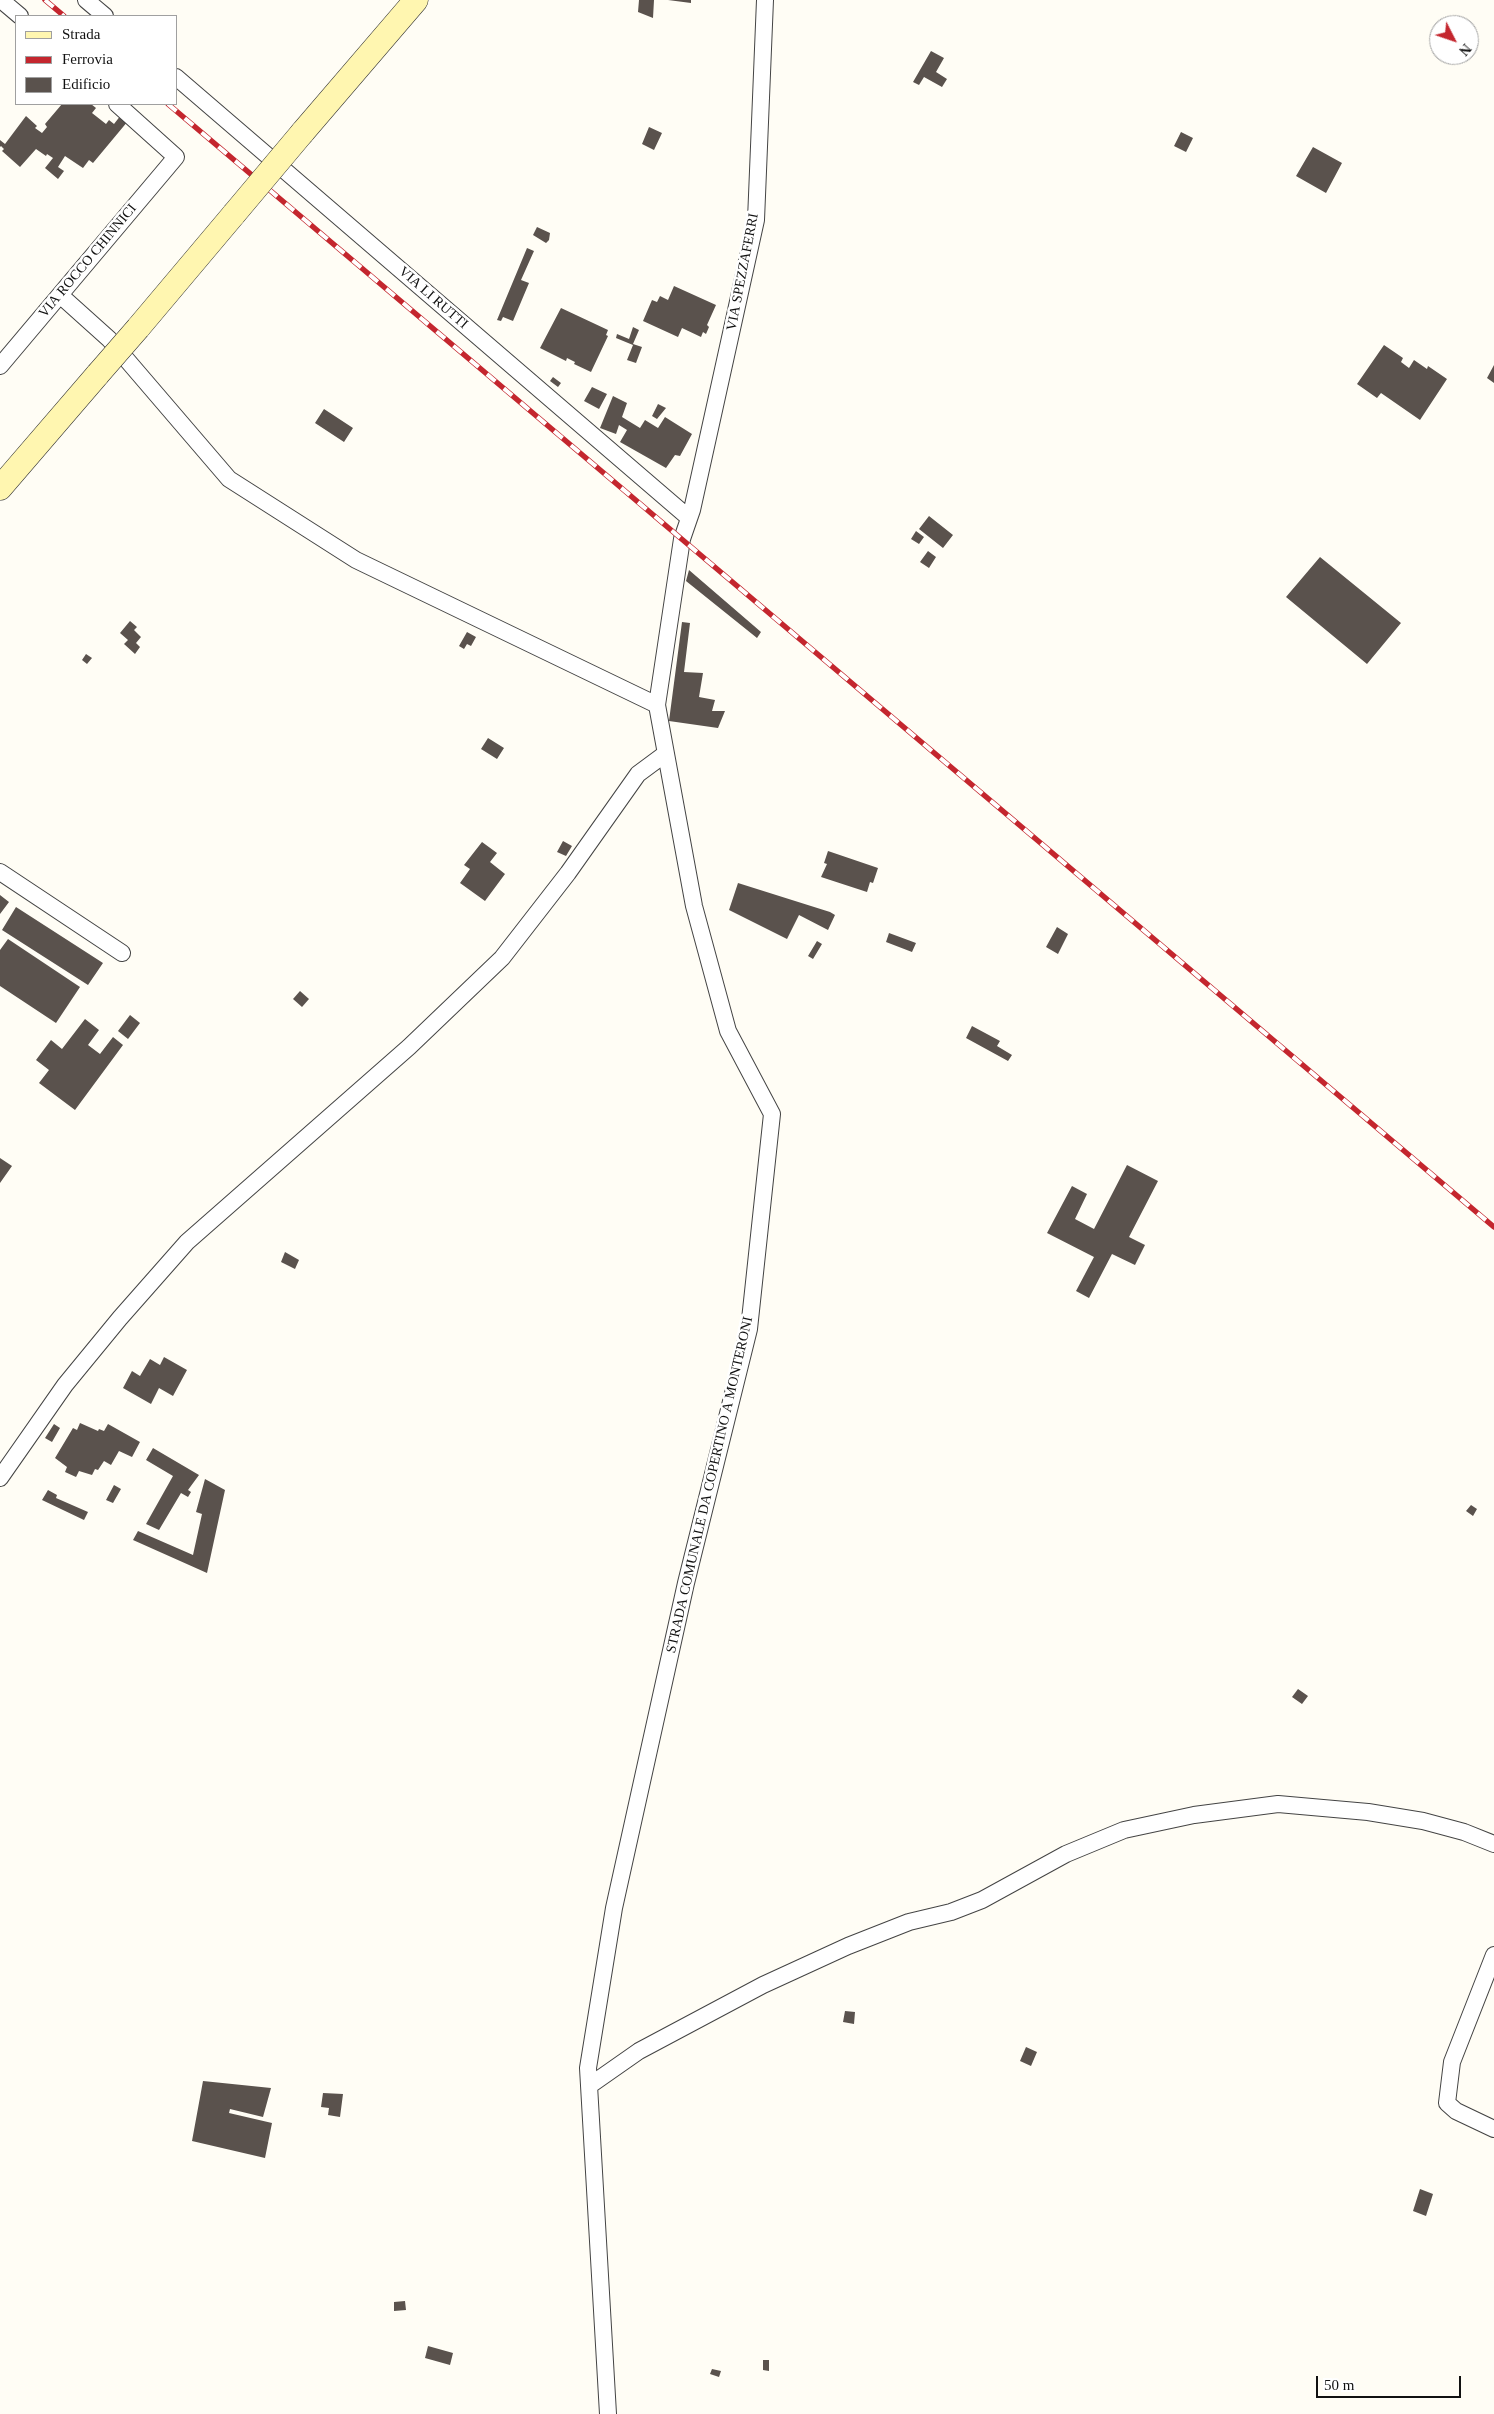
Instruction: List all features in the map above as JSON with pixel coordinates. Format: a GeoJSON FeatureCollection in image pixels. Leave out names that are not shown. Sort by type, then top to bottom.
{"type":"FeatureCollection","features":[{"type":"Feature","properties":{"kind":"main road"},"geometry":{"type":"LineString","coordinates":[[0,488],[416,0]]}},
{"type":"Feature","properties":{"kind":"street"},"geometry":{"type":"LineString","coordinates":[[86,0],[104,15]]}},
{"type":"Feature","properties":{"kind":"street","name":"VIA SPEZZAFERRI"},"geometry":{"type":"LineString","coordinates":[[682,539],[689,518],[756,220],[764,0]]}},
{"type":"Feature","properties":{"kind":"street","name":"VIA LI RUTTI"},"geometry":{"type":"LineString","coordinates":[[178,79],[689,518]]}},
{"type":"Feature","properties":{"kind":"street","name":"VIA ROCCO CHINNICI"},"geometry":{"type":"LineString","coordinates":[[0,366],[176,157],[118,105]]}},
{"type":"Feature","properties":{"kind":"street"},"geometry":{"type":"LineString","coordinates":[[60,295],[109,339],[229,479],[356,560],[656,705]]}},
{"type":"Feature","properties":{"kind":"street","name":"STRADA COMUNALE DA COPERTINO A MONTERONI"},"geometry":{"type":"LineString","coordinates":[[608,2414],[588,2068],[614,1908],[686,1583],[749,1329],[772,1114],[728,1031],[694,906],[656,705],[682,539]]}},
{"type":"Feature","properties":{"kind":"street"},"geometry":{"type":"LineString","coordinates":[[0,1478],[65,1385],[120,1318],[187,1242],[409,1046],[502,958],[568,873],[638,774],[665,754]]}},
{"type":"Feature","properties":{"kind":"street"},"geometry":{"type":"LineString","coordinates":[[0,872],[122,953]]}},
{"type":"Feature","properties":{"kind":"street"},"geometry":{"type":"LineString","coordinates":[[589,2086],[639,2051],[762,1984],[848,1946],[909,1922],[951,1912],[982,1900],[1066,1854],[1124,1830],[1194,1815],[1278,1804],[1368,1812],[1423,1821],[1464,1832],[1494,1844]]}},
{"type":"Feature","properties":{"kind":"street"},"geometry":{"type":"LineString","coordinates":[[1494,1955],[1452,2062],[1447,2103],[1456,2111],[1494,2129]]}},
{"type":"Feature","properties":{"kind":"building"},"geometry":{"type":"Polygon","coordinates":[[[639,0],[654,0],[653,18],[638,12],[639,0]]]}},
{"type":"Feature","properties":{"kind":"building"},"geometry":{"type":"Polygon","coordinates":[[[668,0],[691,0],[691,3],[668,0]]]}},
{"type":"Feature","properties":{"kind":"building"},"geometry":{"type":"Polygon","coordinates":[[[931,51],[944,58],[936,72],[947,79],[942,87],[924,77],[919,85],[913,82],[931,51]]]}},
{"type":"Feature","properties":{"kind":"building"},"geometry":{"type":"Polygon","coordinates":[[[61,105],[92,105],[96,108],[92,113],[106,124],[109,120],[114,124],[121,115],[128,121],[93,163],[89,160],[83,168],[65,156],[58,167],[64,171],[58,179],[45,168],[53,158],[47,154],[46,156],[36,149],[20,167],[0,147],[0,140],[5,144],[26,116],[37,126],[35,128],[42,133],[47,127],[45,124],[61,105]]]}},
{"type":"Feature","properties":{"kind":"building"},"geometry":{"type":"Polygon","coordinates":[[[649,127],[662,133],[654,150],[642,144],[649,127]]]}},
{"type":"Feature","properties":{"kind":"building"},"geometry":{"type":"Polygon","coordinates":[[[1181,132],[1193,138],[1186,152],[1174,146],[1181,132]]]}},
{"type":"Feature","properties":{"kind":"building"},"geometry":{"type":"Polygon","coordinates":[[[1313,147],[1342,163],[1326,193],[1296,176],[1313,147]]]}},
{"type":"Feature","properties":{"kind":"building"},"geometry":{"type":"Polygon","coordinates":[[[537,227],[550,233],[549,240],[546,243],[533,235],[537,227]]]}},
{"type":"Feature","properties":{"kind":"building"},"geometry":{"type":"Polygon","coordinates":[[[527,248],[534,251],[521,280],[529,283],[513,321],[503,317],[501,321],[497,320],[527,248]]]}},
{"type":"Feature","properties":{"kind":"building"},"geometry":{"type":"Polygon","coordinates":[[[674,286],[716,305],[707,325],[709,327],[706,334],[703,332],[701,337],[682,328],[678,337],[643,321],[652,300],[657,302],[660,296],[668,300],[674,286]]]}},
{"type":"Feature","properties":{"kind":"building"},"geometry":{"type":"Polygon","coordinates":[[[561,308],[608,330],[606,335],[608,336],[591,372],[574,364],[575,362],[567,358],[566,361],[540,348],[561,308]]]}},
{"type":"Feature","properties":{"kind":"building"},"geometry":{"type":"Polygon","coordinates":[[[633,327],[639,330],[633,344],[642,347],[636,363],[627,360],[633,345],[616,338],[617,334],[629,339],[633,327]]]}},
{"type":"Feature","properties":{"kind":"building"},"geometry":{"type":"Polygon","coordinates":[[[1384,345],[1403,358],[1401,362],[1409,368],[1414,360],[1427,369],[1428,366],[1447,379],[1420,420],[1381,393],[1377,398],[1357,384],[1384,345]]]}},
{"type":"Feature","properties":{"kind":"building"},"geometry":{"type":"Polygon","coordinates":[[[1494,365],[1494,383],[1487,378],[1494,365]]]}},
{"type":"Feature","properties":{"kind":"building"},"geometry":{"type":"Polygon","coordinates":[[[553,377],[561,383],[558,387],[550,381],[553,377]]]}},
{"type":"Feature","properties":{"kind":"building"},"geometry":{"type":"Polygon","coordinates":[[[592,387],[607,394],[599,409],[584,401],[592,387]]]}},
{"type":"Feature","properties":{"kind":"building"},"geometry":{"type":"Polygon","coordinates":[[[613,396],[627,403],[622,417],[640,428],[645,420],[658,428],[665,417],[692,434],[680,456],[675,455],[666,468],[620,442],[627,430],[619,425],[616,434],[600,428],[613,396]]]}},
{"type":"Feature","properties":{"kind":"building"},"geometry":{"type":"Polygon","coordinates":[[[658,404],[666,408],[657,419],[652,416],[658,404]]]}},
{"type":"Feature","properties":{"kind":"building"},"geometry":{"type":"Polygon","coordinates":[[[324,409],[353,428],[344,442],[315,423],[324,409]]]}},
{"type":"Feature","properties":{"kind":"building"},"geometry":{"type":"Polygon","coordinates":[[[929,516],[953,535],[943,548],[919,529],[929,516]]]}},
{"type":"Feature","properties":{"kind":"building"},"geometry":{"type":"Polygon","coordinates":[[[916,531],[924,537],[919,544],[911,539],[916,531]]]}},
{"type":"Feature","properties":{"kind":"building"},"geometry":{"type":"Polygon","coordinates":[[[928,551],[936,557],[929,568],[920,562],[928,551]]]}},
{"type":"Feature","properties":{"kind":"building"},"geometry":{"type":"Polygon","coordinates":[[[1320,557],[1401,623],[1367,664],[1286,597],[1320,557]]]}},
{"type":"Feature","properties":{"kind":"building"},"geometry":{"type":"Polygon","coordinates":[[[689,570],[761,632],[757,638],[686,581],[689,570]]]}},
{"type":"Feature","properties":{"kind":"building"},"geometry":{"type":"Polygon","coordinates":[[[130,621],[137,627],[134,630],[141,637],[136,643],[140,647],[135,654],[124,644],[128,640],[120,633],[130,621]]]}},
{"type":"Feature","properties":{"kind":"building"},"geometry":{"type":"Polygon","coordinates":[[[682,622],[690,623],[684,672],[703,673],[699,697],[715,700],[712,711],[725,711],[718,728],[669,721],[682,622]]]}},
{"type":"Feature","properties":{"kind":"building"},"geometry":{"type":"Polygon","coordinates":[[[467,632],[476,637],[471,646],[467,644],[464,649],[459,646],[467,632]]]}},
{"type":"Feature","properties":{"kind":"building"},"geometry":{"type":"Polygon","coordinates":[[[86,654],[92,658],[87,664],[82,660],[86,654]]]}},
{"type":"Feature","properties":{"kind":"building"},"geometry":{"type":"Polygon","coordinates":[[[488,738],[504,748],[497,759],[481,749],[488,738]]]}},
{"type":"Feature","properties":{"kind":"building"},"geometry":{"type":"Polygon","coordinates":[[[563,841],[572,846],[566,856],[557,852],[563,841]]]}},
{"type":"Feature","properties":{"kind":"building"},"geometry":{"type":"Polygon","coordinates":[[[482,842],[497,853],[490,862],[505,874],[485,901],[460,883],[470,869],[464,865],[482,842]]]}},
{"type":"Feature","properties":{"kind":"building"},"geometry":{"type":"Polygon","coordinates":[[[828,851],[878,868],[873,883],[870,882],[867,892],[821,877],[827,864],[824,863],[828,851]]]}},
{"type":"Feature","properties":{"kind":"building"},"geometry":{"type":"Polygon","coordinates":[[[738,883],[835,915],[828,930],[799,915],[787,939],[729,910],[738,883]]]}},
{"type":"Feature","properties":{"kind":"building"},"geometry":{"type":"Polygon","coordinates":[[[0,895],[9,902],[0,914],[0,895]]]}},
{"type":"Feature","properties":{"kind":"building"},"geometry":{"type":"Polygon","coordinates":[[[16,907],[103,963],[88,985],[2,930],[16,907]]]}},
{"type":"Feature","properties":{"kind":"building"},"geometry":{"type":"Polygon","coordinates":[[[1057,927],[1068,934],[1058,954],[1046,947],[1057,927]]]}},
{"type":"Feature","properties":{"kind":"building"},"geometry":{"type":"Polygon","coordinates":[[[889,933],[916,943],[912,952],[886,942],[889,933]]]}},
{"type":"Feature","properties":{"kind":"building"},"geometry":{"type":"Polygon","coordinates":[[[8,939],[80,987],[56,1023],[0,986],[0,950],[8,939]]]}},
{"type":"Feature","properties":{"kind":"building"},"geometry":{"type":"Polygon","coordinates":[[[817,941],[822,944],[813,959],[808,956],[817,941]]]}},
{"type":"Feature","properties":{"kind":"building"},"geometry":{"type":"Polygon","coordinates":[[[300,991],[309,999],[302,1007],[293,999],[300,991]]]}},
{"type":"Feature","properties":{"kind":"building"},"geometry":{"type":"Polygon","coordinates":[[[130,1015],[140,1023],[128,1039],[118,1031],[130,1015]]]}},
{"type":"Feature","properties":{"kind":"building"},"geometry":{"type":"Polygon","coordinates":[[[85,1019],[99,1030],[88,1045],[100,1054],[113,1037],[123,1045],[75,1110],[39,1083],[49,1070],[36,1060],[51,1040],[62,1049],[85,1019]]]}},
{"type":"Feature","properties":{"kind":"building"},"geometry":{"type":"Polygon","coordinates":[[[972,1026],[1000,1041],[997,1046],[1012,1055],[1008,1061],[966,1038],[972,1026]]]}},
{"type":"Feature","properties":{"kind":"building"},"geometry":{"type":"Polygon","coordinates":[[[0,1158],[12,1166],[0,1183],[0,1158]]]}},
{"type":"Feature","properties":{"kind":"building"},"geometry":{"type":"Polygon","coordinates":[[[1127,1165],[1158,1181],[1129,1237],[1145,1245],[1135,1265],[1112,1254],[1089,1298],[1076,1291],[1094,1257],[1047,1233],[1072,1186],[1087,1194],[1075,1219],[1094,1229],[1127,1165]]]}},
{"type":"Feature","properties":{"kind":"building"},"geometry":{"type":"Polygon","coordinates":[[[285,1252],[299,1260],[295,1269],[281,1262],[285,1252]]]}},
{"type":"Feature","properties":{"kind":"building"},"geometry":{"type":"Polygon","coordinates":[[[164,1357],[187,1370],[173,1396],[159,1388],[151,1404],[123,1388],[132,1371],[140,1376],[150,1359],[160,1365],[164,1357]]]}},
{"type":"Feature","properties":{"kind":"building"},"geometry":{"type":"Polygon","coordinates":[[[80,1423],[98,1431],[99,1429],[104,1431],[108,1424],[140,1442],[132,1457],[119,1451],[111,1465],[104,1461],[98,1470],[95,1469],[92,1475],[79,1471],[76,1477],[65,1472],[67,1467],[55,1458],[73,1428],[77,1430],[80,1423]]]}},
{"type":"Feature","properties":{"kind":"building"},"geometry":{"type":"Polygon","coordinates":[[[54,1424],[60,1428],[52,1442],[45,1438],[54,1424]]]}},
{"type":"Feature","properties":{"kind":"building"},"geometry":{"type":"Polygon","coordinates":[[[153,1448],[199,1475],[188,1490],[191,1492],[188,1497],[181,1493],[159,1530],[146,1524],[173,1476],[146,1460],[153,1448]]]}},
{"type":"Feature","properties":{"kind":"building"},"geometry":{"type":"Polygon","coordinates":[[[205,1479],[225,1490],[207,1573],[133,1540],[138,1531],[193,1555],[202,1514],[196,1512],[205,1479]]]}},
{"type":"Feature","properties":{"kind":"building"},"geometry":{"type":"Polygon","coordinates":[[[114,1485],[121,1489],[113,1503],[106,1500],[114,1485]]]}},
{"type":"Feature","properties":{"kind":"building"},"geometry":{"type":"Polygon","coordinates":[[[48,1490],[57,1495],[56,1498],[88,1512],[84,1520],[42,1500],[48,1490]]]}},
{"type":"Feature","properties":{"kind":"building"},"geometry":{"type":"Polygon","coordinates":[[[1471,1505],[1477,1509],[1473,1516],[1466,1511],[1471,1505]]]}},
{"type":"Feature","properties":{"kind":"building"},"geometry":{"type":"Polygon","coordinates":[[[1298,1689],[1308,1696],[1302,1704],[1292,1697],[1298,1689]]]}},
{"type":"Feature","properties":{"kind":"building"},"geometry":{"type":"Polygon","coordinates":[[[845,2011],[855,2012],[854,2024],[843,2022],[845,2011]]]}},
{"type":"Feature","properties":{"kind":"building"},"geometry":{"type":"Polygon","coordinates":[[[1026,2047],[1037,2052],[1031,2066],[1020,2061],[1026,2047]]]}},
{"type":"Feature","properties":{"kind":"building"},"geometry":{"type":"Polygon","coordinates":[[[203,2081],[271,2088],[263,2117],[230,2109],[229,2113],[272,2123],[265,2158],[192,2141],[203,2081]]]}},
{"type":"Feature","properties":{"kind":"building"},"geometry":{"type":"Polygon","coordinates":[[[323,2093],[343,2094],[340,2117],[328,2115],[329,2108],[321,2107],[323,2093]]]}},
{"type":"Feature","properties":{"kind":"building"},"geometry":{"type":"Polygon","coordinates":[[[1420,2189],[1433,2194],[1426,2216],[1413,2211],[1420,2189]]]}},
{"type":"Feature","properties":{"kind":"building"},"geometry":{"type":"Polygon","coordinates":[[[405,2301],[406,2310],[394,2311],[394,2302],[405,2301]]]}},
{"type":"Feature","properties":{"kind":"building"},"geometry":{"type":"Polygon","coordinates":[[[428,2346],[453,2353],[450,2365],[425,2358],[428,2346]]]}},
{"type":"Feature","properties":{"kind":"building"},"geometry":{"type":"Polygon","coordinates":[[[763,2360],[769,2360],[769,2371],[763,2370],[763,2360]]]}},
{"type":"Feature","properties":{"kind":"building"},"geometry":{"type":"Polygon","coordinates":[[[712,2369],[721,2371],[719,2377],[710,2374],[712,2369]]]}},
{"type":"Feature","properties":{"kind":"railway"},"geometry":{"type":"LineString","coordinates":[[45,0],[63,15]]}},
{"type":"Feature","properties":{"kind":"railway"},"geometry":{"type":"LineString","coordinates":[[169,105],[1494,1227]]}}]}
